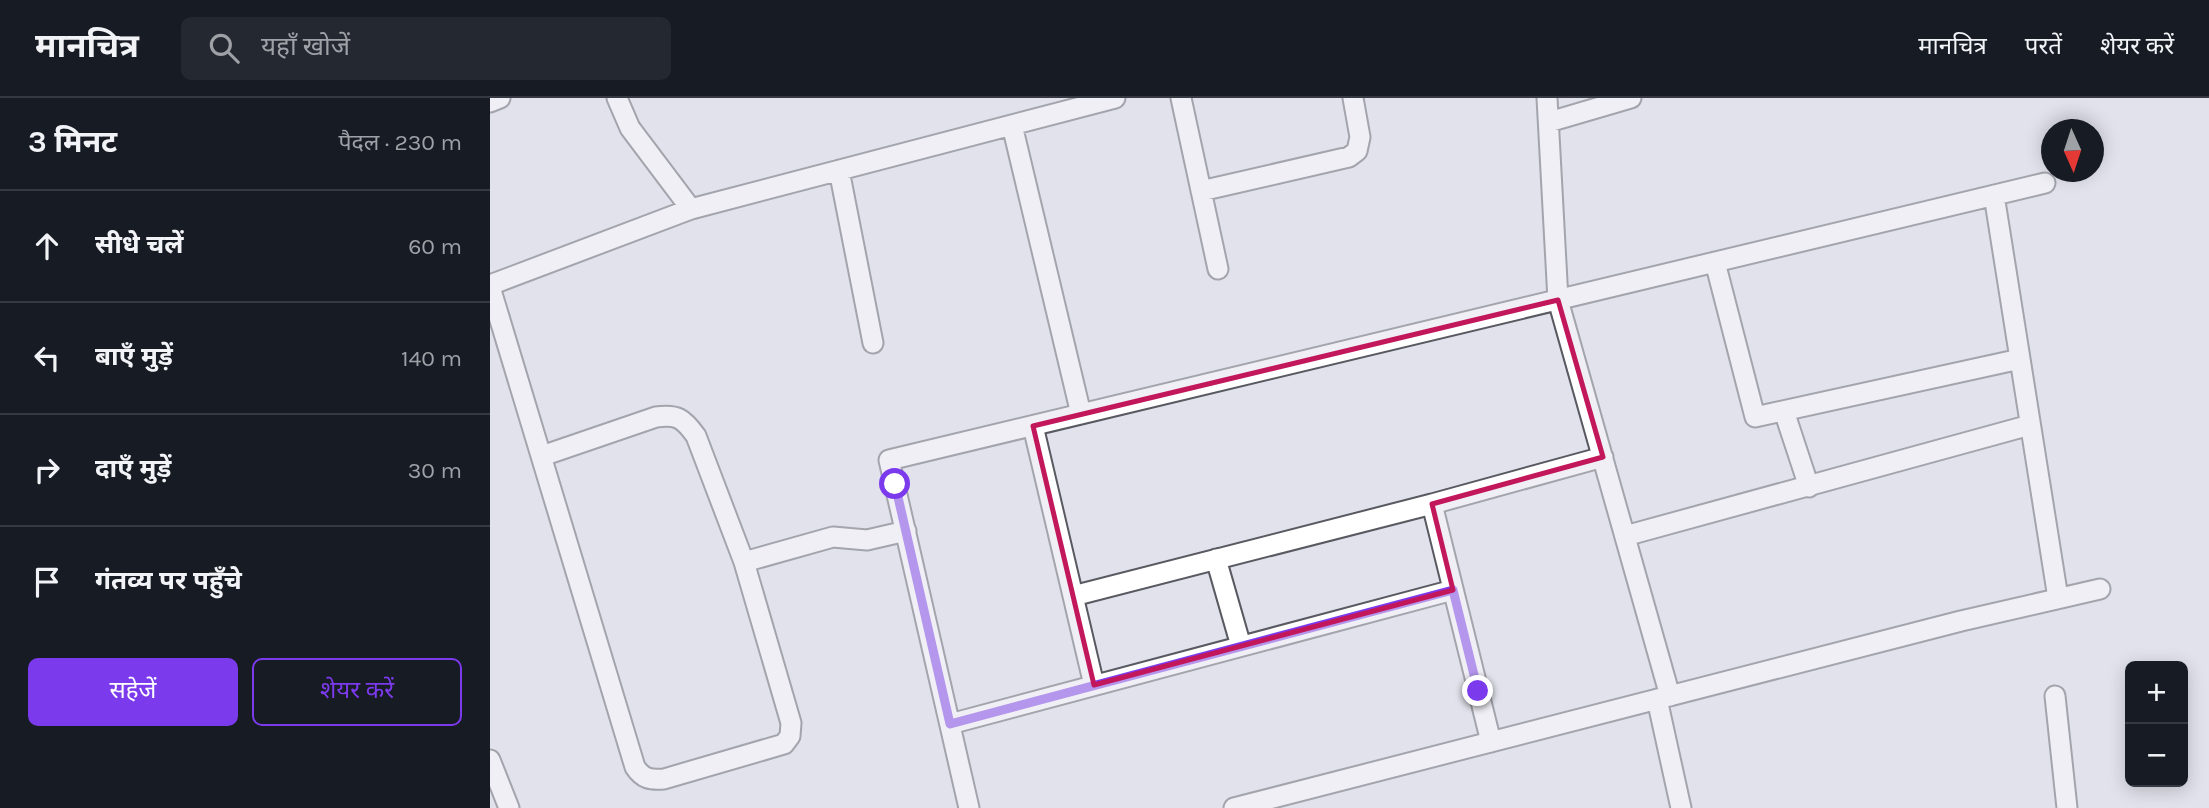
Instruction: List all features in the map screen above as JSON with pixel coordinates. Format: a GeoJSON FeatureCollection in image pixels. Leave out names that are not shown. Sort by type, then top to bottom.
{"type":"FeatureCollection","features":[{"type":"Feature","properties":{"kind":"street"},"geometry":{"type":"LineString","coordinates":[[490,102],[500,98]]}},
{"type":"Feature","properties":{"kind":"street"},"geometry":{"type":"LineString","coordinates":[[617,98],[630,128],[691,209]]}},
{"type":"Feature","properties":{"kind":"street"},"geometry":{"type":"LineString","coordinates":[[542,456],[656,416],[672,415],[687,423],[696,436],[744,562],[792,723],[790,736],[784,744],[680,775],[653,780],[642,776],[635,767],[490,286],[691,209],[1094,101],[1115,98]]}},
{"type":"Feature","properties":{"kind":"street"},"geometry":{"type":"LineString","coordinates":[[1181,98],[1218,269]]}},
{"type":"Feature","properties":{"kind":"street"},"geometry":{"type":"LineString","coordinates":[[1201,191],[1349,157],[1357,151],[1360,137],[1353,98]]}},
{"type":"Feature","properties":{"kind":"street"},"geometry":{"type":"LineString","coordinates":[[1547,98],[1558,300],[1625,536],[1663,697],[1681,808]]}},
{"type":"Feature","properties":{"kind":"street"},"geometry":{"type":"LineString","coordinates":[[1549,122],[1632,98]]}},
{"type":"Feature","properties":{"kind":"street"},"geometry":{"type":"LineString","coordinates":[[1012,125],[1081,414]]}},
{"type":"Feature","properties":{"kind":"street"},"geometry":{"type":"LineString","coordinates":[[839,170],[873,343]]}},
{"type":"Feature","properties":{"kind":"street"},"geometry":{"type":"LineString","coordinates":[[969,808],[889,460],[2045,183]]}},
{"type":"Feature","properties":{"kind":"street"},"geometry":{"type":"LineString","coordinates":[[1994,195],[2058,598]]}},
{"type":"Feature","properties":{"kind":"street"},"geometry":{"type":"LineString","coordinates":[[1716,262],[1755,417],[2020,359]]}},
{"type":"Feature","properties":{"kind":"street"},"geometry":{"type":"LineString","coordinates":[[1784,411],[1809,487]]}},
{"type":"Feature","properties":{"kind":"street"},"geometry":{"type":"LineString","coordinates":[[1625,536],[2030,425]]}},
{"type":"Feature","properties":{"kind":"street"},"geometry":{"type":"LineString","coordinates":[[1033,426],[1094,685]]}},
{"type":"Feature","properties":{"kind":"street"},"geometry":{"type":"LineString","coordinates":[[1073,596],[1603,457]]}},
{"type":"Feature","properties":{"kind":"street"},"geometry":{"type":"LineString","coordinates":[[1432,504],[1491,742]]}},
{"type":"Feature","properties":{"kind":"street"},"geometry":{"type":"LineString","coordinates":[[744,562],[833,537],[867,540],[906,531]]}},
{"type":"Feature","properties":{"kind":"street"},"geometry":{"type":"LineString","coordinates":[[1216,559],[1241,646]]}},
{"type":"Feature","properties":{"kind":"street"},"geometry":{"type":"LineString","coordinates":[[1234,808],[1961,621],[2100,589]]}},
{"type":"Feature","properties":{"kind":"street"},"geometry":{"type":"LineString","coordinates":[[950,724],[1453,590]]}},
{"type":"Feature","properties":{"kind":"street"},"geometry":{"type":"LineString","coordinates":[[2055,696],[2067,808]]}},
{"type":"Feature","properties":{"kind":"street"},"geometry":{"type":"LineString","coordinates":[[490,761],[509,808]]}},
{"type":"Feature","properties":{"kind":"highlighted area"},"geometry":{"type":"Polygon","coordinates":[[[1558,300],[1603,457],[1432,504],[1453,590],[1094,685],[1033,426],[1558,300]]]}},
{"type":"Feature","properties":{"kind":"route"},"geometry":{"type":"LineString","coordinates":[[895,484],[950,724],[1453,590],[1478,691]]}}]}
